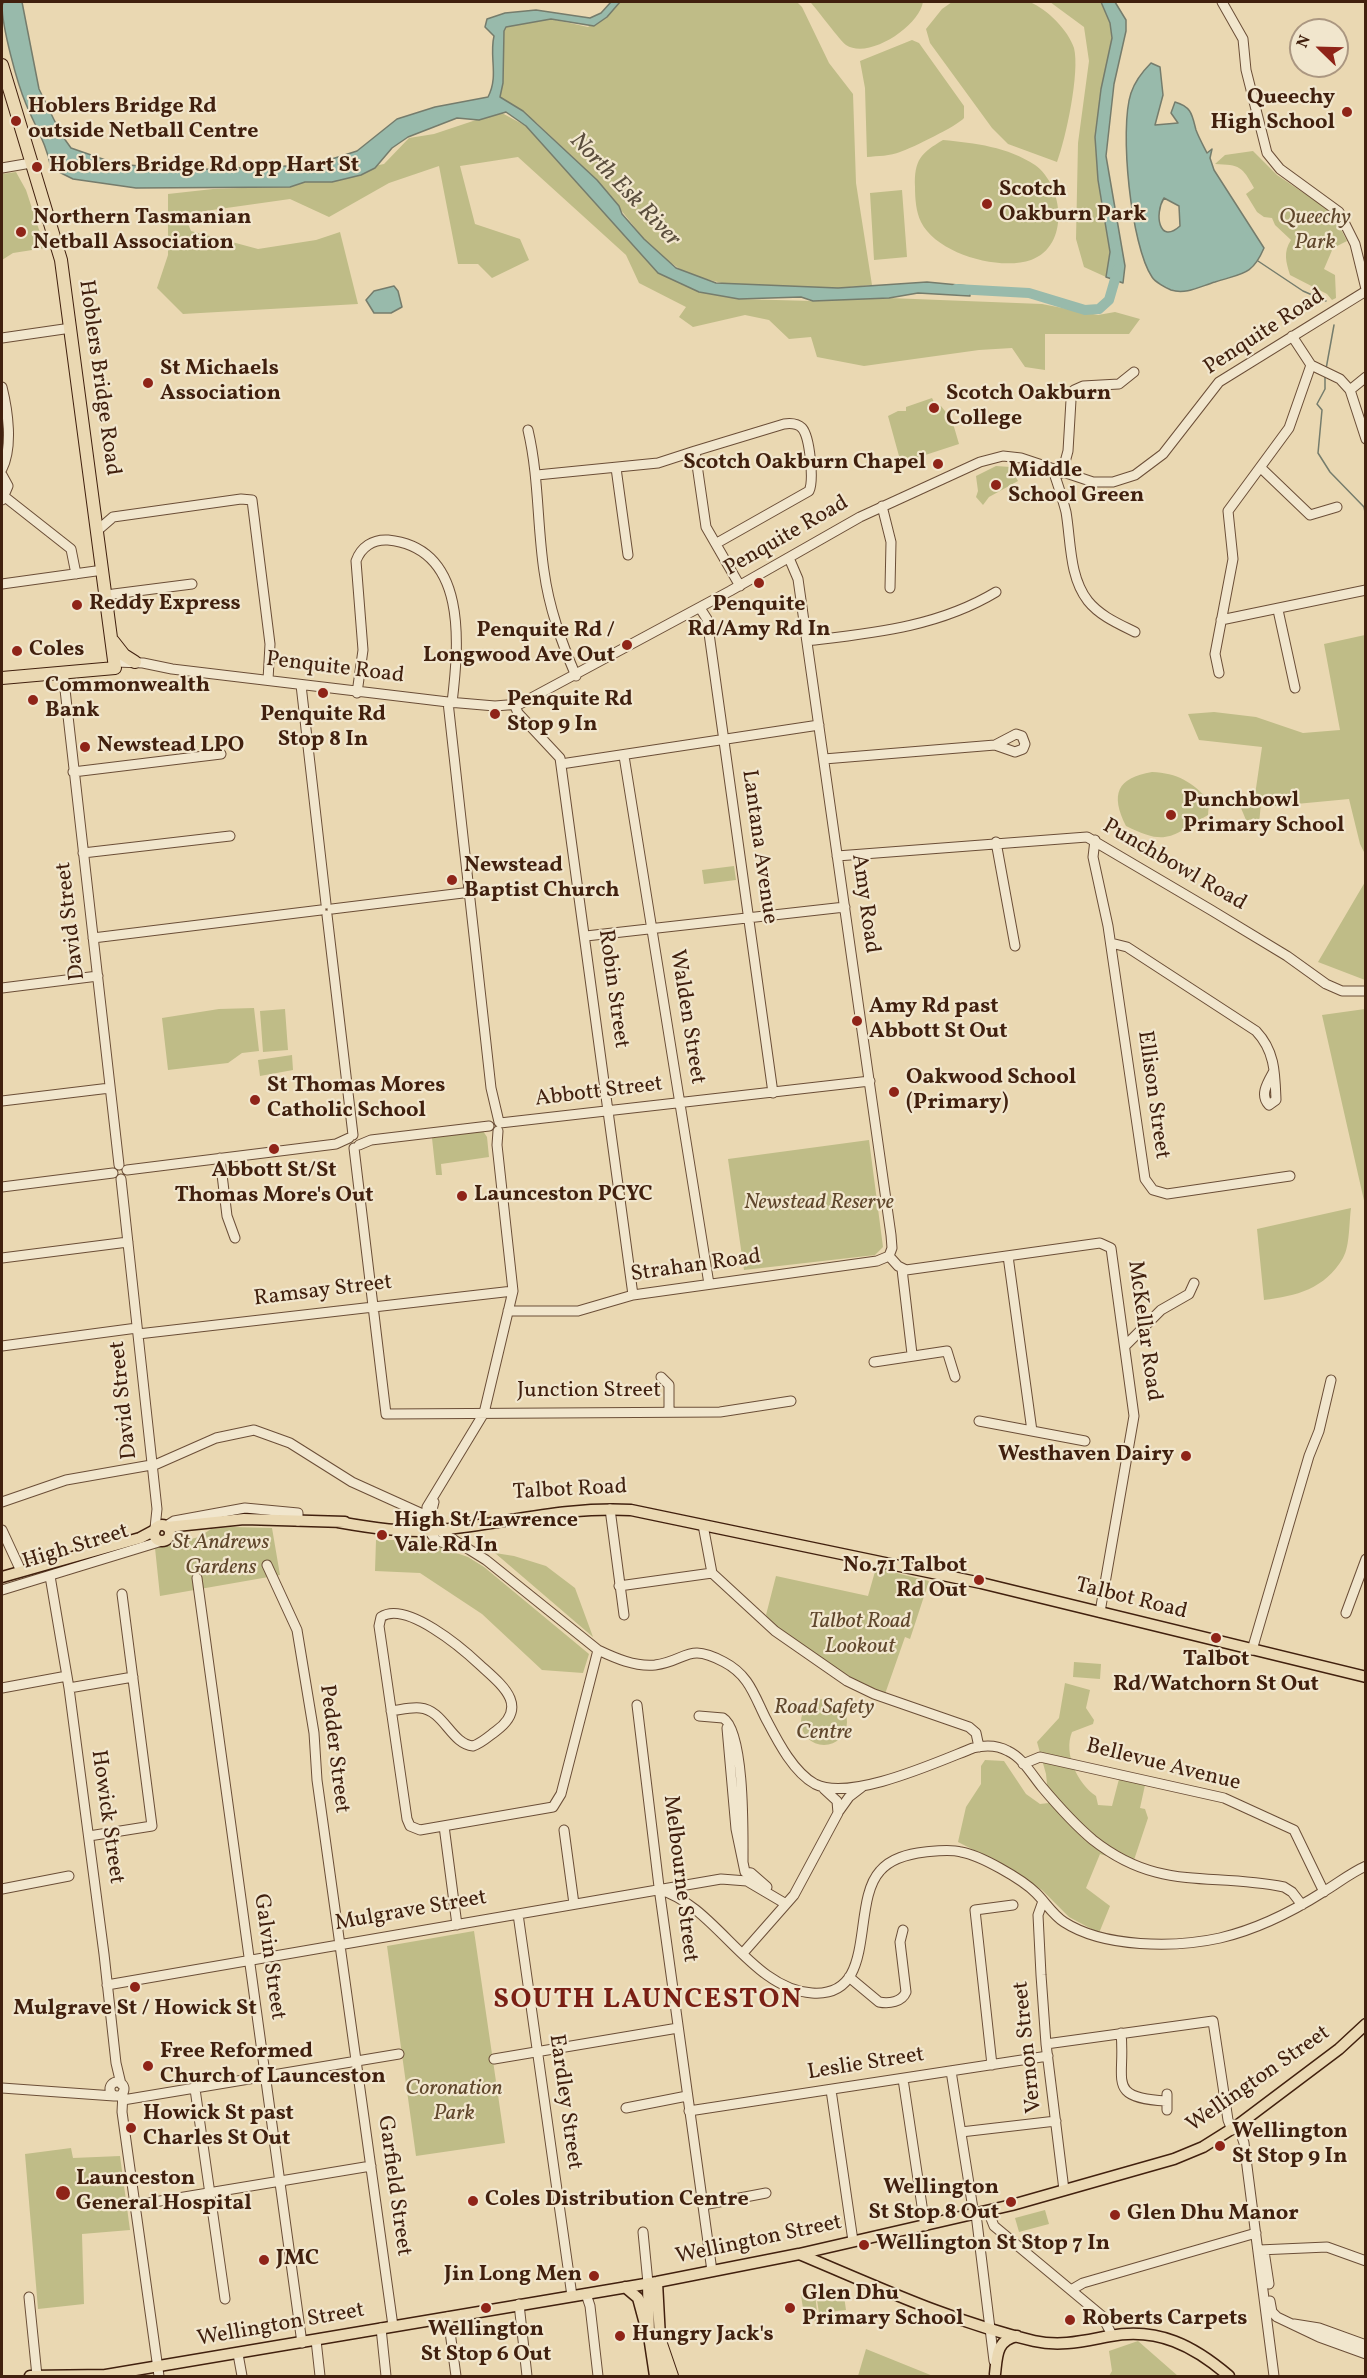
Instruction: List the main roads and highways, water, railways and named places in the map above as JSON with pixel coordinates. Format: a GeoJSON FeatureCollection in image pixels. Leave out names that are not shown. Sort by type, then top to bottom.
{"type":"FeatureCollection","features":[{"type":"Feature","properties":{"kind":"highway","name":"Hoblers Bridge Road"},"geometry":{"type":"LineString","coordinates":[[2,65],[60,256],[115,665],[2,678]]}},
{"type":"Feature","properties":{"kind":"highway"},"geometry":{"type":"LineString","coordinates":[[112,640],[124,655],[135,662]]}},
{"type":"Feature","properties":{"kind":"highway"},"geometry":{"type":"LineString","coordinates":[[652,2338],[672,2376]]}},
{"type":"Feature","properties":{"kind":"main road","name":"Talbot Road"},"geometry":{"type":"LineString","coordinates":[[430,1525],[543,1510],[622,1505],[706,1520],[886,1563]]}},
{"type":"Feature","properties":{"kind":"main road","name":"Talbot Road"},"geometry":{"type":"LineString","coordinates":[[430,1525],[609,1509],[645,1512],[981,1583],[1365,1677]]}},
{"type":"Feature","properties":{"kind":"main road","name":"High Street"},"geometry":{"type":"LineString","coordinates":[[2,1577],[162,1532],[231,1520],[276,1515],[298,1521],[430,1525]]}},
{"type":"Feature","properties":{"kind":"main road","name":"Wellington Street"},"geometry":{"type":"LineString","coordinates":[[100,2376],[158,2372],[238,2354],[381,2328],[653,2282],[799,2254],[975,2215],[1174,2159],[1203,2147],[1235,2127],[1339,2049],[1365,2024]]}},
{"type":"Feature","properties":{"kind":"main road"},"geometry":{"type":"LineString","coordinates":[[799,2254],[889,2293],[1017,2336],[1064,2344],[1112,2335],[1146,2333],[1174,2339],[1197,2351],[1229,2376]]}},
{"type":"Feature","properties":{"kind":"main road"},"geometry":{"type":"LineString","coordinates":[[653,2282],[652,2338],[655,2376]]}},
{"type":"Feature","properties":{"kind":"main road"},"geometry":{"type":"LineString","coordinates":[[625,2287],[638,2298],[662,2376]]}},
{"type":"Feature","properties":{"kind":"main road"},"geometry":{"type":"LineString","coordinates":[[995,2375],[1000,2346],[1007,2339],[1017,2336]]}},
{"type":"Feature","properties":{"kind":"main road","name":"Wellington Street"},"geometry":{"type":"LineString","coordinates":[[30,2376],[113,2375]]}},
{"type":"Feature","properties":{"kind":"waterway"},"geometry":{"type":"LineString","coordinates":[[1258,261],[1303,291],[1326,301]]}},
{"type":"Feature","properties":{"kind":"waterway","name":"North Esk River"},"geometry":{"type":"LineString","coordinates":[[956,289],[1029,293],[1085,310],[1099,309],[1109,300],[1118,269]]}},
{"type":"Feature","properties":{"kind":"waterway"},"geometry":{"type":"LineString","coordinates":[[1326,369],[1334,325]]}},
{"type":"Feature","properties":{"kind":"waterway"},"geometry":{"type":"LineString","coordinates":[[1325,377],[1325,389],[1317,404],[1322,410],[1318,453],[1330,472],[1364,507],[1366,517]]}},
{"type":"Feature","properties":{"kind":"place","name":"Queechy High School"},"geometry":{"type":"Point","coordinates":[1347,112]}},
{"type":"Feature","properties":{"kind":"place","name":"Hoblers Bridge Rd outside Netball Centre"},"geometry":{"type":"Point","coordinates":[16,121]}},
{"type":"Feature","properties":{"kind":"place","name":"Hoblers Bridge Rd opp Hart St"},"geometry":{"type":"Point","coordinates":[37,167]}},
{"type":"Feature","properties":{"kind":"place","name":"Scotch Oakburn Park"},"geometry":{"type":"Point","coordinates":[987,204]}},
{"type":"Feature","properties":{"kind":"place","name":"Northern Tasmanian Netball Association"},"geometry":{"type":"Point","coordinates":[21,232]}},
{"type":"Feature","properties":{"kind":"place","name":"St Michaels Association"},"geometry":{"type":"Point","coordinates":[148,383]}},
{"type":"Feature","properties":{"kind":"place","name":"Scotch Oakburn College"},"geometry":{"type":"Point","coordinates":[934,408]}},
{"type":"Feature","properties":{"kind":"place","name":"Scotch Oakburn Chapel"},"geometry":{"type":"Point","coordinates":[938,464]}},
{"type":"Feature","properties":{"kind":"place","name":"Middle School Green"},"geometry":{"type":"Point","coordinates":[996,485]}},
{"type":"Feature","properties":{"kind":"place","name":"Penquite Rd/Amy Rd In"},"geometry":{"type":"Point","coordinates":[759,583]}},
{"type":"Feature","properties":{"kind":"place","name":"Reddy Express"},"geometry":{"type":"Point","coordinates":[77,605]}},
{"type":"Feature","properties":{"kind":"place","name":"Penquite Rd / Longwood Ave Out"},"geometry":{"type":"Point","coordinates":[627,645]}},
{"type":"Feature","properties":{"kind":"place","name":"Coles"},"geometry":{"type":"Point","coordinates":[17,651]}},
{"type":"Feature","properties":{"kind":"place","name":"Penquite Rd Stop 8 In"},"geometry":{"type":"Point","coordinates":[323,693]}},
{"type":"Feature","properties":{"kind":"place","name":"Commonwealth Bank"},"geometry":{"type":"Point","coordinates":[33,700]}},
{"type":"Feature","properties":{"kind":"place","name":"Penquite Rd Stop 9 In"},"geometry":{"type":"Point","coordinates":[495,714]}},
{"type":"Feature","properties":{"kind":"place","name":"Newstead LPO"},"geometry":{"type":"Point","coordinates":[85,747]}},
{"type":"Feature","properties":{"kind":"place","name":"Punchbowl Primary School"},"geometry":{"type":"Point","coordinates":[1171,815]}},
{"type":"Feature","properties":{"kind":"place","name":"Newstead Baptist Church"},"geometry":{"type":"Point","coordinates":[452,880]}},
{"type":"Feature","properties":{"kind":"place","name":"Amy Rd past Abbott St Out"},"geometry":{"type":"Point","coordinates":[857,1021]}},
{"type":"Feature","properties":{"kind":"place","name":"Oakwood School (Primary)"},"geometry":{"type":"Point","coordinates":[894,1092]}},
{"type":"Feature","properties":{"kind":"place","name":"St Thomas Mores Catholic School"},"geometry":{"type":"Point","coordinates":[255,1100]}},
{"type":"Feature","properties":{"kind":"place","name":"Abbott St/St Thomas More's Out"},"geometry":{"type":"Point","coordinates":[274,1149]}},
{"type":"Feature","properties":{"kind":"place","name":"Launceston PCYC"},"geometry":{"type":"Point","coordinates":[462,1196]}},
{"type":"Feature","properties":{"kind":"place","name":"Westhaven Dairy"},"geometry":{"type":"Point","coordinates":[1186,1456]}},
{"type":"Feature","properties":{"kind":"place","name":"High St/Lawrence Vale Rd In"},"geometry":{"type":"Point","coordinates":[382,1535]}},
{"type":"Feature","properties":{"kind":"place","name":"No.71 Talbot Rd Out"},"geometry":{"type":"Point","coordinates":[979,1580]}},
{"type":"Feature","properties":{"kind":"place","name":"Talbot Rd/Watchorn St Out"},"geometry":{"type":"Point","coordinates":[1216,1638]}},
{"type":"Feature","properties":{"kind":"place","name":"Mulgrave St / Howick St"},"geometry":{"type":"Point","coordinates":[135,1987]}},
{"type":"Feature","properties":{"kind":"place","name":"Free Reformed Church of Launceston"},"geometry":{"type":"Point","coordinates":[148,2066]}},
{"type":"Feature","properties":{"kind":"place","name":"Howick St past Charles St Out"},"geometry":{"type":"Point","coordinates":[131,2128]}},
{"type":"Feature","properties":{"kind":"place","name":"Wellington St Stop 9 In"},"geometry":{"type":"Point","coordinates":[1220,2146]}},
{"type":"Feature","properties":{"kind":"place","name":"Launceston General Hospital"},"geometry":{"type":"Point","coordinates":[63,2193]}},
{"type":"Feature","properties":{"kind":"place","name":"Coles Distribution Centre"},"geometry":{"type":"Point","coordinates":[473,2201]}},
{"type":"Feature","properties":{"kind":"place","name":"Wellington St Stop 8 Out"},"geometry":{"type":"Point","coordinates":[1011,2202]}},
{"type":"Feature","properties":{"kind":"place","name":"Glen Dhu Manor"},"geometry":{"type":"Point","coordinates":[1115,2215]}},
{"type":"Feature","properties":{"kind":"place","name":"Wellington St Stop 7 In"},"geometry":{"type":"Point","coordinates":[864,2245]}},
{"type":"Feature","properties":{"kind":"place","name":"JMC"},"geometry":{"type":"Point","coordinates":[264,2260]}},
{"type":"Feature","properties":{"kind":"place","name":"Jin Long Men"},"geometry":{"type":"Point","coordinates":[594,2276]}},
{"type":"Feature","properties":{"kind":"place","name":"Wellington St Stop 6 Out"},"geometry":{"type":"Point","coordinates":[486,2308]}},
{"type":"Feature","properties":{"kind":"place","name":"Glen Dhu Primary School"},"geometry":{"type":"Point","coordinates":[790,2308]}},
{"type":"Feature","properties":{"kind":"place","name":"Roberts Carpets"},"geometry":{"type":"Point","coordinates":[1070,2320]}},
{"type":"Feature","properties":{"kind":"place","name":"Hungry Jack's"},"geometry":{"type":"Point","coordinates":[620,2336]}},
{"type":"Feature","properties":{"kind":"district","name":"SOUTH LAUNCESTON"},"geometry":{"type":"Point","coordinates":[648,2002]}},
{"type":"Feature","properties":{"kind":"park label","name":"Queechy Park"},"geometry":{"type":"Point","coordinates":[1315,232]}},
{"type":"Feature","properties":{"kind":"park label","name":"Newstead Reserve"},"geometry":{"type":"Point","coordinates":[819,1204]}},
{"type":"Feature","properties":{"kind":"park label","name":"St Andrews Gardens"},"geometry":{"type":"Point","coordinates":[221,1556]}},
{"type":"Feature","properties":{"kind":"park label","name":"Talbot Road Lookout"},"geometry":{"type":"Point","coordinates":[860,1636]}},
{"type":"Feature","properties":{"kind":"park label","name":"Road Safety Centre"},"geometry":{"type":"Point","coordinates":[824,1722]}},
{"type":"Feature","properties":{"kind":"park label","name":"Coronation Park"},"geometry":{"type":"Point","coordinates":[454,2102]}}]}
